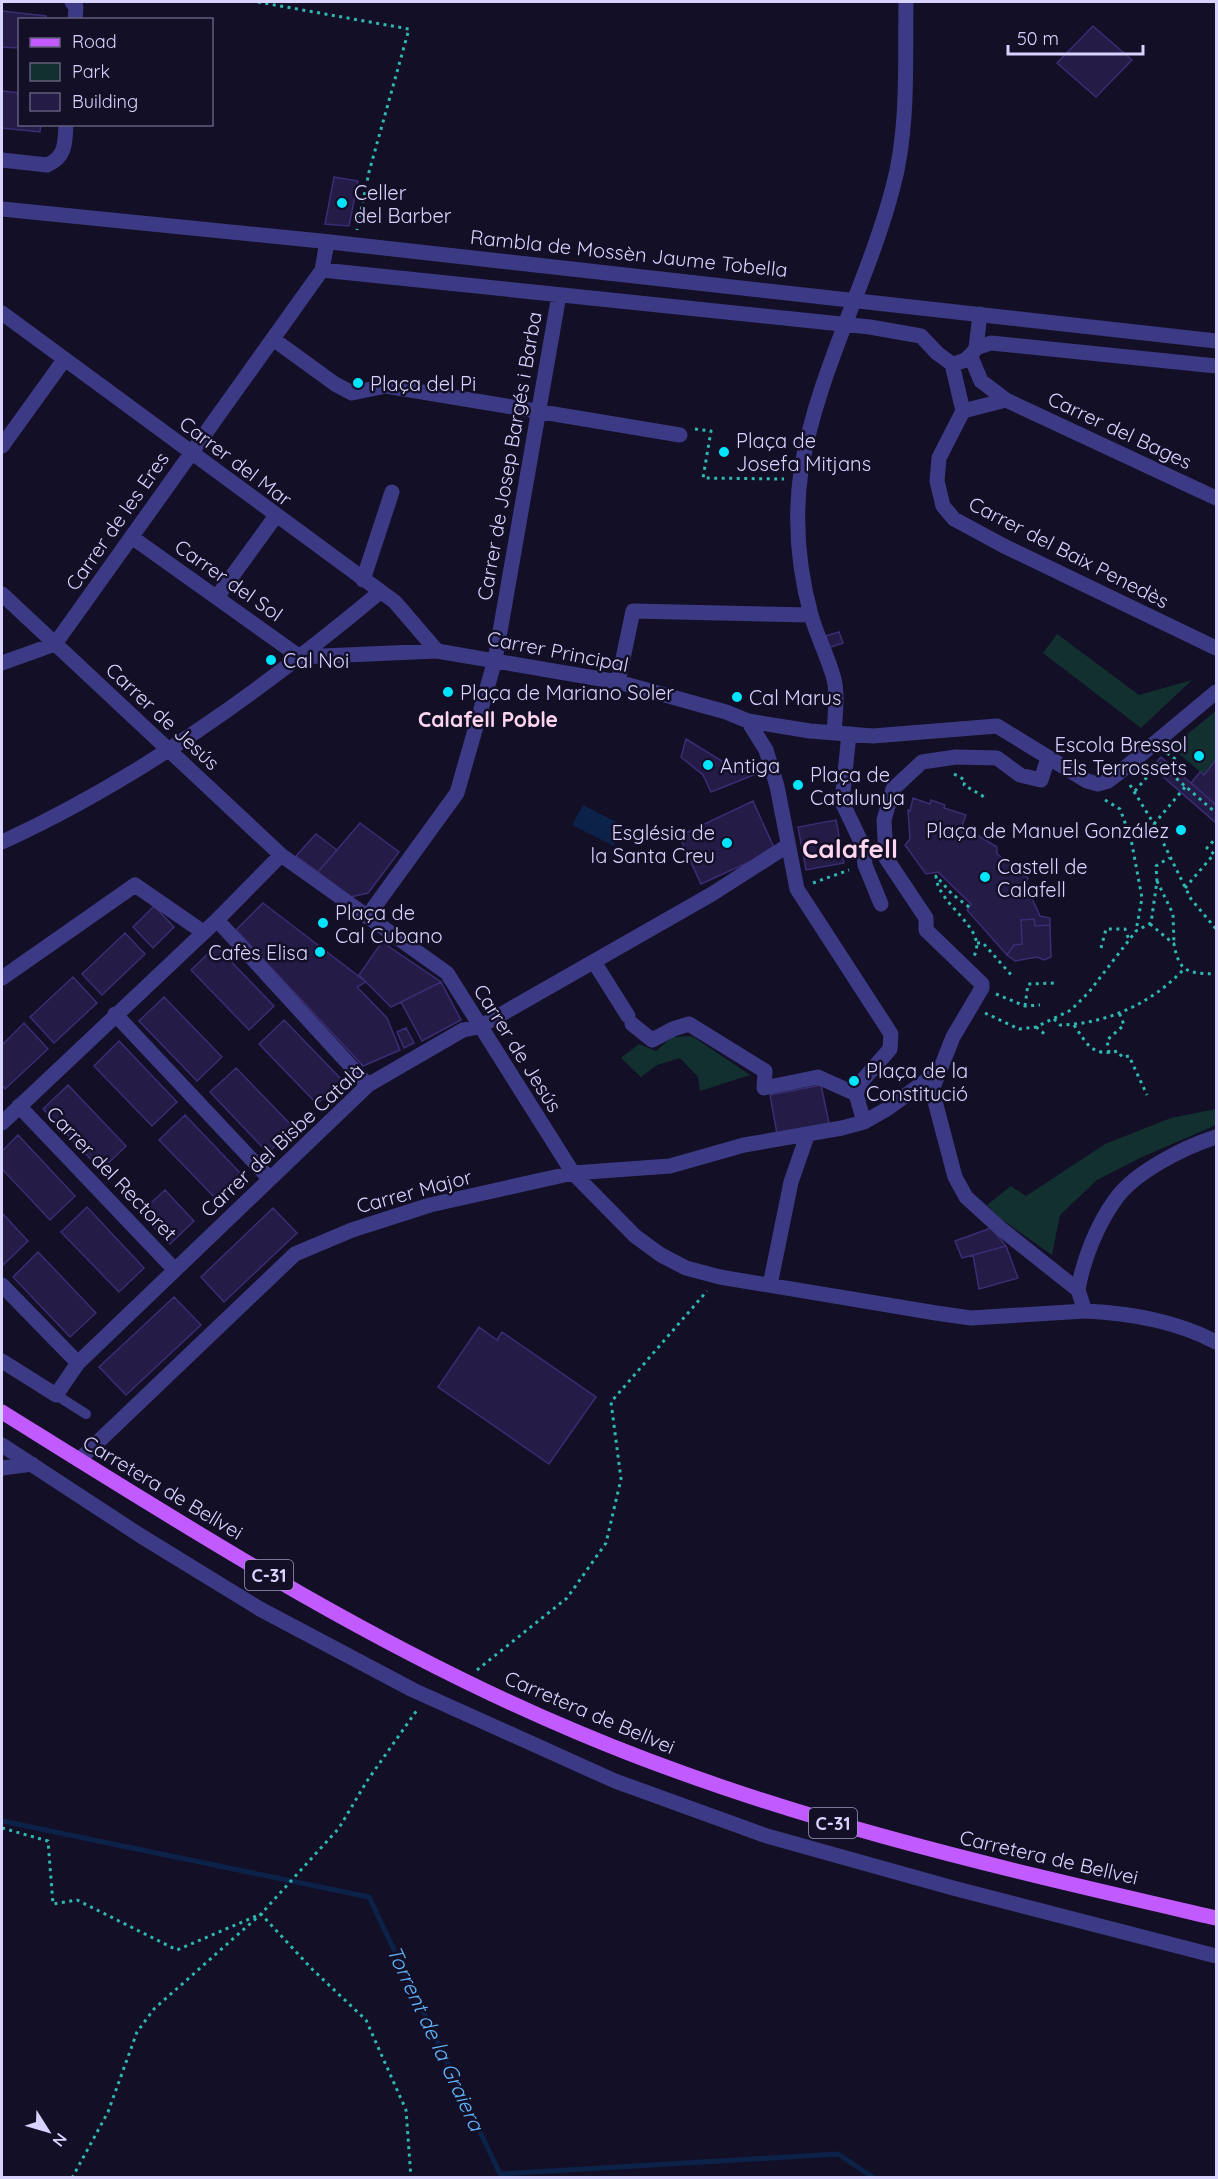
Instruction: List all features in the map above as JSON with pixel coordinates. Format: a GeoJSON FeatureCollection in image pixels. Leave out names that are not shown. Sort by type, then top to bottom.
{"type":"FeatureCollection","features":[{"type":"Feature","properties":{"kind":"main road","name":"Carretera de Bellvei"},"geometry":{"type":"LineString","coordinates":[[2,1412],[257,1568],[464,1681],[657,1765],[798,1813],[927,1849],[1216,1918]]}},
{"type":"Feature","properties":{"kind":"street"},"geometry":{"type":"LineString","coordinates":[[72,2],[76,8],[75,18]]}},
{"type":"Feature","properties":{"kind":"street"},"geometry":{"type":"LineString","coordinates":[[881,904],[865,865],[863,846],[842,802],[842,734],[834,680],[812,615],[801,570],[796,524],[801,479],[817,408],[843,325],[894,186],[905,86],[906,2]]}},
{"type":"Feature","properties":{"kind":"street"},"geometry":{"type":"LineString","coordinates":[[2,160],[47,165],[54,162],[64,151],[66,126]]}},
{"type":"Feature","properties":{"kind":"street","name":"Rambla de Mossèn Jaume Tobella"},"geometry":{"type":"LineString","coordinates":[[2,209],[854,299],[1216,341]]}},
{"type":"Feature","properties":{"kind":"street","name":"Carrer de les Eres"},"geometry":{"type":"LineString","coordinates":[[55,644],[133,538],[190,453],[322,270],[327,242]]}},
{"type":"Feature","properties":{"kind":"street"},"geometry":{"type":"LineString","coordinates":[[322,270],[843,325],[921,336],[937,353],[952,364],[963,411],[1006,400]]}},
{"type":"Feature","properties":{"kind":"street","name":"Carrer de Josep Bargés i Barba"},"geometry":{"type":"LineString","coordinates":[[367,917],[457,793],[495,660],[559,295]]}},
{"type":"Feature","properties":{"kind":"street","name":"Carrer del Mar"},"geometry":{"type":"LineString","coordinates":[[2,313],[275,517],[394,602],[437,651]]}},
{"type":"Feature","properties":{"kind":"street"},"geometry":{"type":"LineString","coordinates":[[974,352],[980,314]]}},
{"type":"Feature","properties":{"kind":"street"},"geometry":{"type":"LineString","coordinates":[[273,339],[335,384],[352,393],[386,386],[680,435]]}},
{"type":"Feature","properties":{"kind":"street"},"geometry":{"type":"LineString","coordinates":[[952,364],[991,343],[1216,366]]}},
{"type":"Feature","properties":{"kind":"street","name":"Carrer del Bages"},"geometry":{"type":"LineString","coordinates":[[974,352],[981,381],[1006,400],[1216,498]]}},
{"type":"Feature","properties":{"kind":"street"},"geometry":{"type":"LineString","coordinates":[[2,446],[64,360]]}},
{"type":"Feature","properties":{"kind":"street","name":"Carrer del Baix Penedès"},"geometry":{"type":"LineString","coordinates":[[963,411],[939,458],[937,481],[943,506],[954,519],[1013,551],[1216,648]]}},
{"type":"Feature","properties":{"kind":"street"},"geometry":{"type":"LineString","coordinates":[[363,580],[392,492]]}},
{"type":"Feature","properties":{"kind":"street"},"geometry":{"type":"LineString","coordinates":[[217,597],[275,517]]}},
{"type":"Feature","properties":{"kind":"street","name":"Carrer del Sol"},"geometry":{"type":"LineString","coordinates":[[133,538],[300,657]]}},
{"type":"Feature","properties":{"kind":"street"},"geometry":{"type":"LineString","coordinates":[[2,842],[99,794],[168,750],[300,657],[380,592]]}},
{"type":"Feature","properties":{"kind":"street","name":"Carrer de Jesús"},"geometry":{"type":"LineString","coordinates":[[2,594],[281,855],[447,974],[573,1173],[635,1236],[661,1255],[686,1268],[720,1277],[971,1318],[1085,1311],[1121,1313],[1173,1325],[1216,1342]]}},
{"type":"Feature","properties":{"kind":"street"},"geometry":{"type":"LineString","coordinates":[[618,682],[633,611],[812,615]]}},
{"type":"Feature","properties":{"kind":"street"},"geometry":{"type":"LineString","coordinates":[[2,663],[55,644]]}},
{"type":"Feature","properties":{"kind":"street","name":"Carrer Principal"},"geometry":{"type":"LineString","coordinates":[[300,657],[437,651],[618,682],[773,727],[842,734],[873,736],[946,728],[997,726],[1075,774],[1098,784],[1108,781],[1216,692]]}},
{"type":"Feature","properties":{"kind":"street"},"geometry":{"type":"LineString","coordinates":[[748,721],[766,750],[777,786],[797,889],[891,1034],[890,1049],[862,1081],[856,1094],[864,1122],[887,1109],[939,1071]]}},
{"type":"Feature","properties":{"kind":"street"},"geometry":{"type":"LineString","coordinates":[[1048,758],[1041,780],[1020,776],[997,759],[956,757],[921,762],[893,789],[884,820],[886,858],[927,918],[926,930],[980,979],[989,991],[971,1007],[953,1037],[932,1090],[955,1177],[966,1197],[999,1228],[1078,1290]]}},
{"type":"Feature","properties":{"kind":"street","name":"Carrer del Bisbe Català"},"geometry":{"type":"LineString","coordinates":[[56,1395],[78,1364],[368,1084],[463,1030],[479,1027],[594,962],[712,894],[787,846]]}},
{"type":"Feature","properties":{"kind":"street"},"geometry":{"type":"LineString","coordinates":[[2,1123],[217,920],[281,855]]}},
{"type":"Feature","properties":{"kind":"street"},"geometry":{"type":"LineString","coordinates":[[865,865],[886,858]]}},
{"type":"Feature","properties":{"kind":"street"},"geometry":{"type":"LineString","coordinates":[[2,978],[135,885],[203,932]]}},
{"type":"Feature","properties":{"kind":"street"},"geometry":{"type":"LineString","coordinates":[[217,920],[368,1084]]}},
{"type":"Feature","properties":{"kind":"street"},"geometry":{"type":"LineString","coordinates":[[594,962],[630,1020],[652,1040],[689,1024],[765,1071],[764,1088],[818,1077],[856,1094]]}},
{"type":"Feature","properties":{"kind":"street"},"geometry":{"type":"LineString","coordinates":[[115,1014],[269,1178]]}},
{"type":"Feature","properties":{"kind":"street","name":"Carrer del Rectoret"},"geometry":{"type":"LineString","coordinates":[[18,1106],[174,1269]]}},
{"type":"Feature","properties":{"kind":"street","name":"Carrer Major"},"geometry":{"type":"LineString","coordinates":[[79,1460],[295,1254],[352,1230],[430,1205],[573,1173],[670,1166],[744,1145],[807,1136],[864,1122]]}},
{"type":"Feature","properties":{"kind":"street"},"geometry":{"type":"LineString","coordinates":[[770,1286],[791,1182],[807,1136]]}},
{"type":"Feature","properties":{"kind":"street"},"geometry":{"type":"LineString","coordinates":[[1085,1311],[1078,1290],[1082,1270],[1115,1199],[1146,1172],[1193,1145],[1216,1137]]}},
{"type":"Feature","properties":{"kind":"street"},"geometry":{"type":"LineString","coordinates":[[2,1285],[78,1364]]}},
{"type":"Feature","properties":{"kind":"street"},"geometry":{"type":"LineString","coordinates":[[2,1361],[56,1395]]}},
{"type":"Feature","properties":{"kind":"street"},"geometry":{"type":"LineString","coordinates":[[2,1445],[260,1609],[427,1697],[615,1781],[767,1836],[953,1888],[1216,1956]]}},
{"type":"Feature","properties":{"kind":"street"},"geometry":{"type":"LineString","coordinates":[[2,1468],[32,1464]]}},
{"type":"Feature","properties":{"kind":"lane"},"geometry":{"type":"LineString","coordinates":[[56,1395],[86,1414]]}},
{"type":"Feature","properties":{"kind":"path"},"geometry":{"type":"LineString","coordinates":[[258,2],[409,29],[369,172],[354,245]]}},
{"type":"Feature","properties":{"kind":"path"},"geometry":{"type":"LineString","coordinates":[[696,429],[711,431],[703,478],[801,479]]}},
{"type":"Feature","properties":{"kind":"path"},"geometry":{"type":"LineString","coordinates":[[1169,772],[1178,761],[1174,758]]}},
{"type":"Feature","properties":{"kind":"path"},"geometry":{"type":"LineString","coordinates":[[1135,791],[1159,763],[1216,813]]}},
{"type":"Feature","properties":{"kind":"path"},"geometry":{"type":"LineString","coordinates":[[952,773],[965,780],[964,785],[986,798]]}},
{"type":"Feature","properties":{"kind":"path"},"geometry":{"type":"LineString","coordinates":[[1125,782],[1135,791],[1154,824],[1185,888],[1216,929]]}},
{"type":"Feature","properties":{"kind":"path"},"geometry":{"type":"LineString","coordinates":[[1154,824],[1186,786]]}},
{"type":"Feature","properties":{"kind":"path"},"geometry":{"type":"LineString","coordinates":[[1099,797],[1120,809],[1131,839],[1142,898],[1136,931]]}},
{"type":"Feature","properties":{"kind":"path"},"geometry":{"type":"LineString","coordinates":[[1185,888],[1214,854],[1207,848],[1216,838]]}},
{"type":"Feature","properties":{"kind":"path"},"geometry":{"type":"LineString","coordinates":[[971,1007],[1019,1029],[1036,1027],[1071,1010],[1136,931],[1150,924],[1154,916],[1157,864],[1169,858]]}},
{"type":"Feature","properties":{"kind":"path"},"geometry":{"type":"LineString","coordinates":[[797,889],[865,865]]}},
{"type":"Feature","properties":{"kind":"path"},"geometry":{"type":"LineString","coordinates":[[968,968],[977,950],[977,943],[972,930],[947,903],[936,876],[952,894],[969,907]]}},
{"type":"Feature","properties":{"kind":"path"},"geometry":{"type":"LineString","coordinates":[[1157,881],[1173,914],[1176,959],[1184,969],[1194,973],[1216,974]]}},
{"type":"Feature","properties":{"kind":"path"},"geometry":{"type":"LineString","coordinates":[[1150,924],[1174,944]]}},
{"type":"Feature","properties":{"kind":"path"},"geometry":{"type":"LineString","coordinates":[[1101,948],[1106,929],[1125,929],[1129,940]]}},
{"type":"Feature","properties":{"kind":"path"},"geometry":{"type":"LineString","coordinates":[[977,943],[982,943],[1013,977]]}},
{"type":"Feature","properties":{"kind":"path"},"geometry":{"type":"LineString","coordinates":[[1054,1019],[1060,1026],[1074,1025],[1090,1023],[1119,1012],[1156,995],[1184,969]]}},
{"type":"Feature","properties":{"kind":"path"},"geometry":{"type":"LineString","coordinates":[[1025,1006],[1028,984],[1057,983]]}},
{"type":"Feature","properties":{"kind":"path"},"geometry":{"type":"LineString","coordinates":[[989,991],[1025,1006],[1040,1005]]}},
{"type":"Feature","properties":{"kind":"path"},"geometry":{"type":"LineString","coordinates":[[1109,1053],[1107,1040],[1124,1025],[1119,1012]]}},
{"type":"Feature","properties":{"kind":"path"},"geometry":{"type":"LineString","coordinates":[[1074,1025],[1089,1047],[1103,1054],[1118,1051],[1122,1057],[1129,1056],[1147,1095]]}},
{"type":"Feature","properties":{"kind":"path"},"geometry":{"type":"LineString","coordinates":[[1036,1027],[1047,1036]]}},
{"type":"Feature","properties":{"kind":"path"},"geometry":{"type":"LineString","coordinates":[[464,1681],[506,1644],[567,1598],[606,1543],[621,1479],[611,1402],[720,1277]]}},
{"type":"Feature","properties":{"kind":"path"},"geometry":{"type":"LineString","coordinates":[[72,2178],[108,2112],[137,2032],[154,2009],[261,1914],[339,1828],[394,1741],[427,1697]]}},
{"type":"Feature","properties":{"kind":"path"},"geometry":{"type":"LineString","coordinates":[[2,1828],[48,1841],[53,1904],[77,1900],[177,1950],[261,1914]]}},
{"type":"Feature","properties":{"kind":"path"},"geometry":{"type":"LineString","coordinates":[[261,1914],[312,1969],[366,2020],[406,2110],[411,2178]]}},
{"type":"Feature","properties":{"kind":"green space"},"geometry":{"type":"Polygon","coordinates":[[[1057,634],[1139,695],[1192,680],[1141,728],[1043,653],[1057,634]]]}},
{"type":"Feature","properties":{"kind":"green space","name":"Escola Bressol Els Terrossets"},"geometry":{"type":"Polygon","coordinates":[[[1216,711],[1216,760],[1204,775],[1171,747],[1216,711]]]}},
{"type":"Feature","properties":{"kind":"green space"},"geometry":{"type":"Polygon","coordinates":[[[692,1036],[750,1075],[700,1091],[698,1077],[680,1058],[657,1065],[641,1077],[621,1058],[639,1044],[656,1051],[672,1037],[692,1036]]]}},
{"type":"Feature","properties":{"kind":"green space"},"geometry":{"type":"Polygon","coordinates":[[[1216,1109],[1216,1125],[1142,1157],[1097,1180],[1060,1215],[1052,1255],[1001,1219],[987,1205],[1011,1186],[1026,1196],[1105,1144],[1171,1118],[1216,1109]]]}},
{"type":"Feature","properties":{"kind":"water"},"geometry":{"type":"Polygon","coordinates":[[[583,805],[624,826],[614,846],[572,825],[583,805]]]}},
{"type":"Feature","properties":{"kind":"building"},"geometry":{"type":"Polygon","coordinates":[[[2,11],[46,16],[46,18],[18,18],[18,48],[2,47],[2,11]]]}},
{"type":"Feature","properties":{"kind":"building"},"geometry":{"type":"Polygon","coordinates":[[[1093,26],[1132,60],[1096,97],[1057,63],[1093,26]]]}},
{"type":"Feature","properties":{"kind":"building"},"geometry":{"type":"Polygon","coordinates":[[[2,91],[18,93],[18,126],[41,126],[40,132],[2,128],[2,91]]]}},
{"type":"Feature","properties":{"kind":"building","name":"Celler del Barber"},"geometry":{"type":"Polygon","coordinates":[[[334,177],[358,181],[349,226],[325,224],[334,177]]]}},
{"type":"Feature","properties":{"kind":"building"},"geometry":{"type":"Polygon","coordinates":[[[839,632],[843,643],[828,648],[825,636],[839,632]]]}},
{"type":"Feature","properties":{"kind":"building","name":"Antiga"},"geometry":{"type":"Polygon","coordinates":[[[686,739],[722,761],[730,772],[751,763],[756,774],[711,792],[703,775],[681,757],[686,739]]]}},
{"type":"Feature","properties":{"kind":"building"},"geometry":{"type":"Polygon","coordinates":[[[1161,757],[1216,805],[1216,823],[1152,767],[1161,757]]]}},
{"type":"Feature","properties":{"kind":"building"},"geometry":{"type":"Polygon","coordinates":[[[1216,760],[1216,805],[1191,783],[1200,772],[1204,775],[1216,760]]]}},
{"type":"Feature","properties":{"kind":"building","name":"Castell de Calafell"},"geometry":{"type":"Polygon","coordinates":[[[913,798],[930,804],[931,800],[945,805],[944,808],[966,815],[962,826],[997,847],[997,854],[1028,878],[1026,885],[1040,916],[1050,918],[1050,925],[1035,926],[1034,919],[1021,920],[1022,944],[1014,945],[1007,955],[967,910],[971,904],[938,872],[926,874],[905,845],[910,839],[908,810],[910,811],[913,798]]]}},
{"type":"Feature","properties":{"kind":"building","name":"Església de la Santa Creu"},"geometry":{"type":"Polygon","coordinates":[[[753,801],[775,850],[701,884],[679,836],[753,801]]]}},
{"type":"Feature","properties":{"kind":"building"},"geometry":{"type":"Polygon","coordinates":[[[836,820],[844,863],[806,870],[798,827],[836,820]]]}},
{"type":"Feature","properties":{"kind":"building"},"geometry":{"type":"Polygon","coordinates":[[[360,823],[399,852],[368,893],[351,897],[318,872],[360,823]]]}},
{"type":"Feature","properties":{"kind":"building"},"geometry":{"type":"Polygon","coordinates":[[[316,834],[337,850],[318,872],[296,856],[316,834]]]}},
{"type":"Feature","properties":{"kind":"building"},"geometry":{"type":"Polygon","coordinates":[[[263,903],[366,982],[357,987],[387,1018],[400,1050],[363,1066],[236,930],[263,903]]]}},
{"type":"Feature","properties":{"kind":"building"},"geometry":{"type":"Polygon","coordinates":[[[154,906],[174,927],[153,948],[133,927],[154,906]]]}},
{"type":"Feature","properties":{"kind":"building"},"geometry":{"type":"Polygon","coordinates":[[[1034,919],[1035,926],[1050,925],[1051,957],[1044,960],[1037,957],[1015,961],[1007,955],[1014,945],[1022,944],[1021,920],[1034,919]]]}},
{"type":"Feature","properties":{"kind":"building"},"geometry":{"type":"Polygon","coordinates":[[[125,933],[145,954],[102,995],[82,974],[125,933]]]}},
{"type":"Feature","properties":{"kind":"building"},"geometry":{"type":"Polygon","coordinates":[[[382,942],[441,982],[391,1007],[359,975],[382,942]]]}},
{"type":"Feature","properties":{"kind":"building"},"geometry":{"type":"Polygon","coordinates":[[[216,946],[274,1006],[249,1030],[191,970],[216,946]]]}},
{"type":"Feature","properties":{"kind":"building"},"geometry":{"type":"Polygon","coordinates":[[[73,977],[97,1003],[54,1043],[30,1017],[73,977]]]}},
{"type":"Feature","properties":{"kind":"building"},"geometry":{"type":"Polygon","coordinates":[[[441,982],[461,1020],[422,1041],[401,1002],[441,982]]]}},
{"type":"Feature","properties":{"kind":"building"},"geometry":{"type":"Polygon","coordinates":[[[164,997],[222,1057],[197,1081],[139,1021],[164,997]]]}},
{"type":"Feature","properties":{"kind":"building"},"geometry":{"type":"Polygon","coordinates":[[[284,1020],[342,1080],[317,1104],[259,1044],[284,1020]]]}},
{"type":"Feature","properties":{"kind":"building"},"geometry":{"type":"Polygon","coordinates":[[[24,1023],[48,1049],[5,1089],[2,1085],[2,1045],[24,1023]]]}},
{"type":"Feature","properties":{"kind":"building"},"geometry":{"type":"Polygon","coordinates":[[[406,1028],[414,1043],[404,1048],[397,1032],[406,1028]]]}},
{"type":"Feature","properties":{"kind":"building"},"geometry":{"type":"Polygon","coordinates":[[[119,1041],[177,1102],[152,1126],[94,1066],[119,1041]]]}},
{"type":"Feature","properties":{"kind":"building"},"geometry":{"type":"Polygon","coordinates":[[[236,1068],[294,1128],[268,1153],[210,1092],[236,1068]]]}},
{"type":"Feature","properties":{"kind":"building"},"geometry":{"type":"Polygon","coordinates":[[[68,1085],[126,1146],[101,1170],[43,1109],[68,1085]]]}},
{"type":"Feature","properties":{"kind":"building"},"geometry":{"type":"Polygon","coordinates":[[[821,1085],[829,1123],[777,1134],[770,1095],[821,1085]]]}},
{"type":"Feature","properties":{"kind":"building"},"geometry":{"type":"Polygon","coordinates":[[[185,1115],[243,1176],[217,1200],[159,1140],[185,1115]]]}},
{"type":"Feature","properties":{"kind":"building"},"geometry":{"type":"Polygon","coordinates":[[[18,1135],[75,1196],[50,1220],[2,1169],[2,1151],[18,1135]]]}},
{"type":"Feature","properties":{"kind":"building"},"geometry":{"type":"Polygon","coordinates":[[[165,1190],[194,1221],[170,1244],[140,1213],[165,1190]]]}},
{"type":"Feature","properties":{"kind":"building"},"geometry":{"type":"Polygon","coordinates":[[[87,1207],[144,1268],[119,1292],[61,1232],[87,1207]]]}},
{"type":"Feature","properties":{"kind":"building"},"geometry":{"type":"Polygon","coordinates":[[[273,1208],[297,1233],[224,1302],[201,1277],[273,1208]]]}},
{"type":"Feature","properties":{"kind":"building"},"geometry":{"type":"Polygon","coordinates":[[[2,1213],[28,1241],[3,1265],[2,1263],[2,1213]]]}},
{"type":"Feature","properties":{"kind":"building"},"geometry":{"type":"Polygon","coordinates":[[[991,1228],[1006,1246],[962,1258],[955,1241],[991,1228]]]}},
{"type":"Feature","properties":{"kind":"building"},"geometry":{"type":"Polygon","coordinates":[[[1006,1246],[1018,1278],[979,1289],[973,1255],[1006,1246]]]}},
{"type":"Feature","properties":{"kind":"building"},"geometry":{"type":"Polygon","coordinates":[[[38,1252],[96,1313],[70,1337],[13,1277],[38,1252]]]}},
{"type":"Feature","properties":{"kind":"building"},"geometry":{"type":"Polygon","coordinates":[[[174,1297],[201,1325],[126,1395],[99,1367],[174,1297]]]}},
{"type":"Feature","properties":{"kind":"building"},"geometry":{"type":"Polygon","coordinates":[[[479,1327],[497,1340],[502,1332],[596,1397],[549,1464],[438,1387],[479,1327]]]}},
{"type":"Feature","properties":{"kind":"waterway","name":"Torrent de la Graiera"},"geometry":{"type":"LineString","coordinates":[[2,1821],[369,1897],[500,2174],[838,2154],[874,2178]]}},
{"type":"Feature","properties":{"kind":"place","name":"Celler del Barber"},"geometry":{"type":"Point","coordinates":[342,203]}},
{"type":"Feature","properties":{"kind":"place","name":"Plaça del Pi"},"geometry":{"type":"Point","coordinates":[358,383]}},
{"type":"Feature","properties":{"kind":"place","name":"Plaça de Josefa Mitjans"},"geometry":{"type":"Point","coordinates":[724,452]}},
{"type":"Feature","properties":{"kind":"place","name":"Cal Noi"},"geometry":{"type":"Point","coordinates":[271,660]}},
{"type":"Feature","properties":{"kind":"place","name":"Plaça de Mariano Soler"},"geometry":{"type":"Point","coordinates":[448,692]}},
{"type":"Feature","properties":{"kind":"place","name":"Cal Marus"},"geometry":{"type":"Point","coordinates":[737,697]}},
{"type":"Feature","properties":{"kind":"place","name":"Escola Bressol Els Terrossets"},"geometry":{"type":"Point","coordinates":[1199,756]}},
{"type":"Feature","properties":{"kind":"place","name":"Antiga"},"geometry":{"type":"Point","coordinates":[708,765]}},
{"type":"Feature","properties":{"kind":"place","name":"Plaça de Catalunya"},"geometry":{"type":"Point","coordinates":[798,785]}},
{"type":"Feature","properties":{"kind":"place","name":"Plaça de Manuel González"},"geometry":{"type":"Point","coordinates":[1181,830]}},
{"type":"Feature","properties":{"kind":"place","name":"Església de la Santa Creu"},"geometry":{"type":"Point","coordinates":[727,843]}},
{"type":"Feature","properties":{"kind":"place","name":"Castell de Calafell"},"geometry":{"type":"Point","coordinates":[985,877]}},
{"type":"Feature","properties":{"kind":"place","name":"Plaça de Cal Cubano"},"geometry":{"type":"Point","coordinates":[323,923]}},
{"type":"Feature","properties":{"kind":"place","name":"Cafès Elisa"},"geometry":{"type":"Point","coordinates":[320,952]}},
{"type":"Feature","properties":{"kind":"place","name":"Plaça de la Constitució"},"geometry":{"type":"Point","coordinates":[854,1081]}},
{"type":"Feature","properties":{"kind":"district","name":"Calafell Poble"},"geometry":{"type":"Point","coordinates":[488,719]}},
{"type":"Feature","properties":{"kind":"district","name":"Calafell"},"geometry":{"type":"Point","coordinates":[850,848]}}]}
